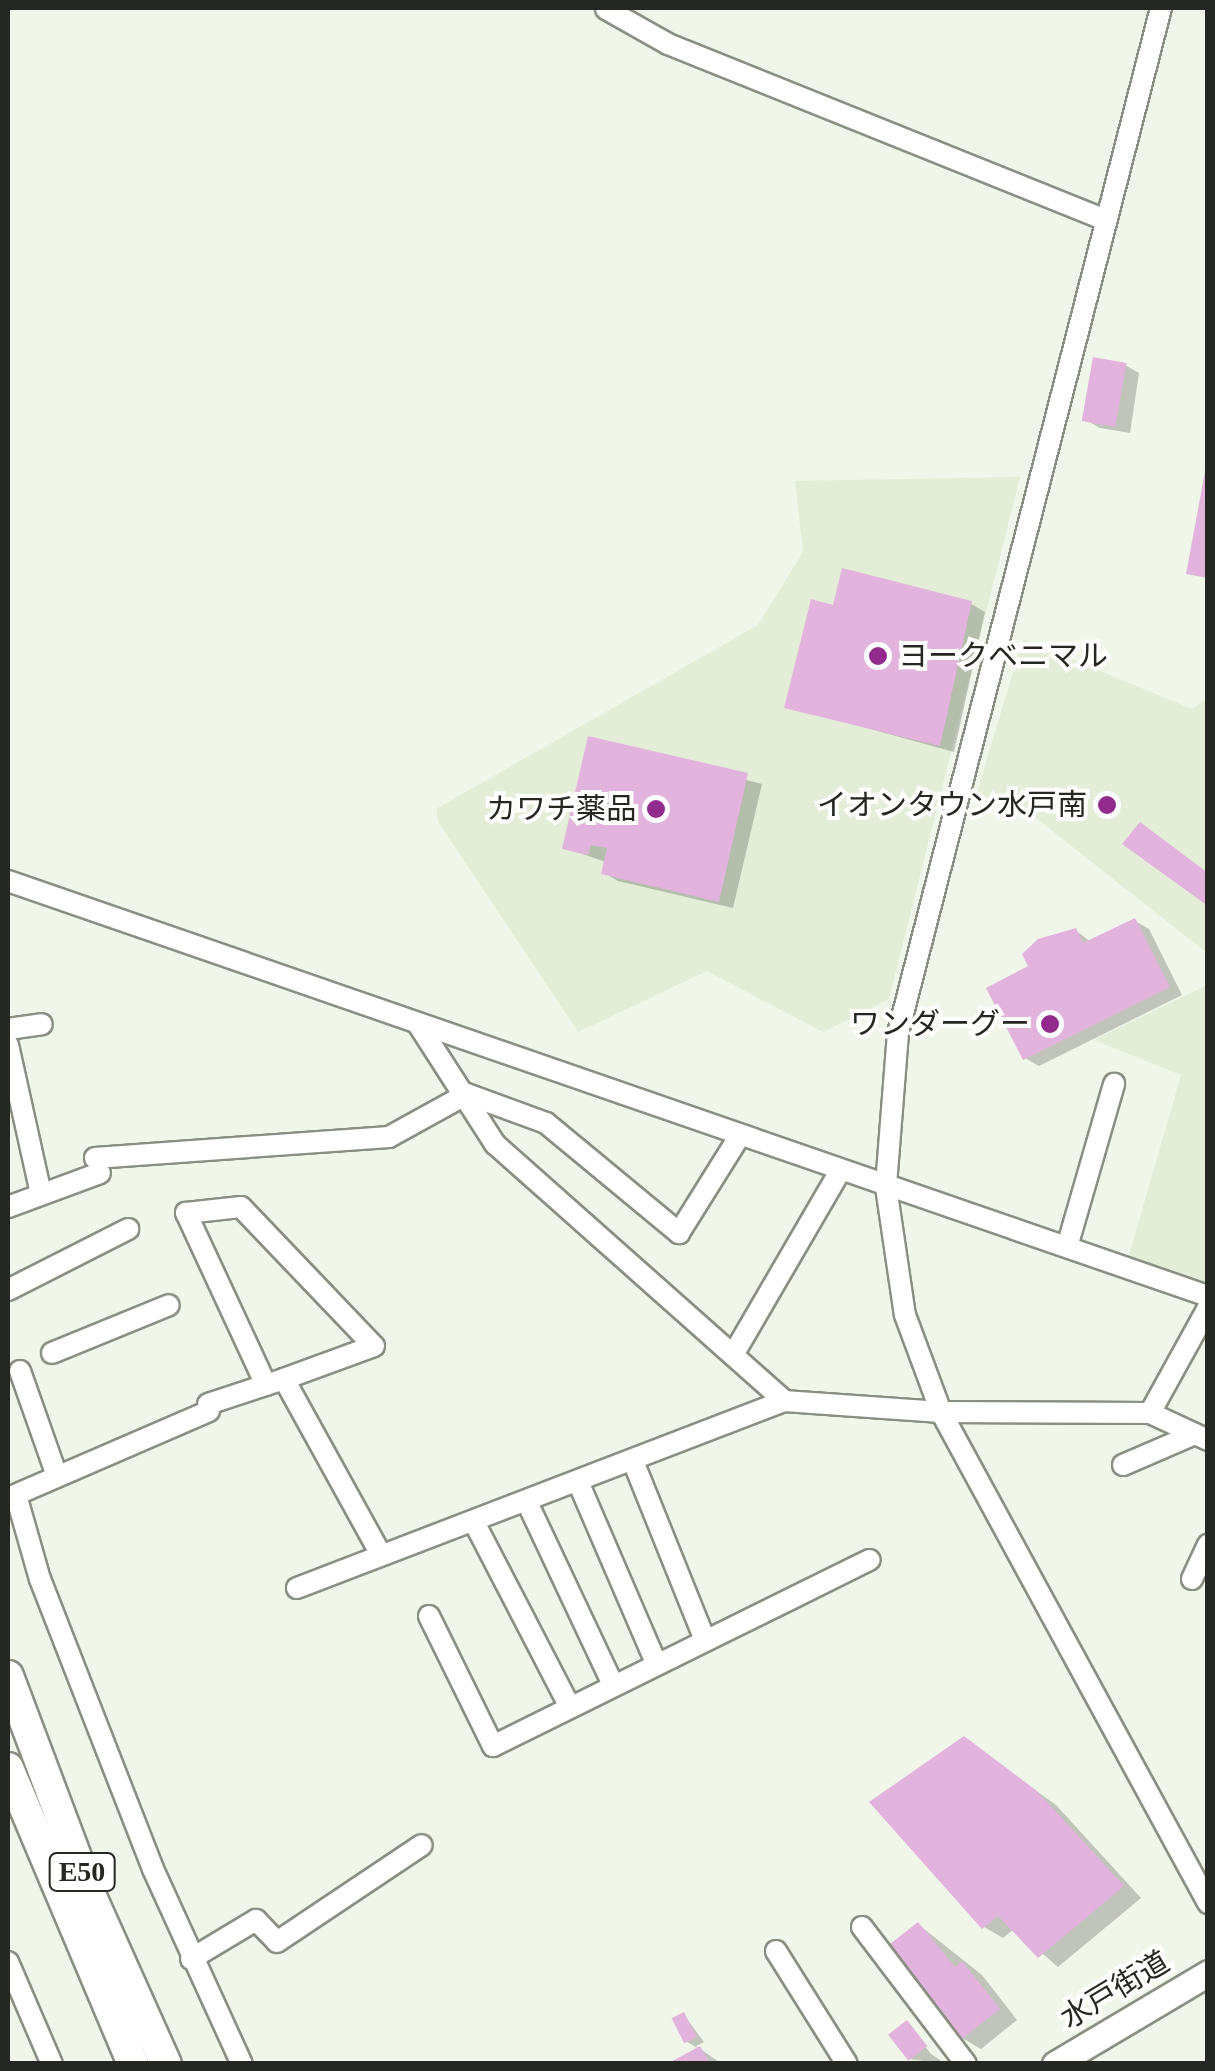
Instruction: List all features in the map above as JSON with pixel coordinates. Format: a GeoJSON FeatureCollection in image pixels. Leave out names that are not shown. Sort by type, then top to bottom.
{"type":"FeatureCollection","features":[{"type":"Feature","properties":{"kind":"highway","name":"E50"},"geometry":{"type":"LineString","coordinates":[[8,1676],[89,1892],[166,2064]]}},
{"type":"Feature","properties":{"kind":"highway","name":"E50"},"geometry":{"type":"LineString","coordinates":[[8,1768],[133,2064]]}},
{"type":"Feature","properties":{"kind":"main road","name":"水戸街道"},"geometry":{"type":"LineString","coordinates":[[1055,2064],[1208,1973]]}},
{"type":"Feature","properties":{"kind":"street"},"geometry":{"type":"LineString","coordinates":[[606,8],[668,44],[1105,220]]}},
{"type":"Feature","properties":{"kind":"street"},"geometry":{"type":"LineString","coordinates":[[1161,8],[898,1032],[886,1187],[905,1314],[941,1412],[1208,1904]]}},
{"type":"Feature","properties":{"kind":"street"},"geometry":{"type":"LineString","coordinates":[[8,881],[840,1172],[1208,1296]]}},
{"type":"Feature","properties":{"kind":"street"},"geometry":{"type":"LineString","coordinates":[[8,1029],[42,1024]]}},
{"type":"Feature","properties":{"kind":"street"},"geometry":{"type":"LineString","coordinates":[[418,1024],[467,1094],[495,1144],[784,1401]]}},
{"type":"Feature","properties":{"kind":"street"},"geometry":{"type":"LineString","coordinates":[[8,1045],[42,1194]]}},
{"type":"Feature","properties":{"kind":"street"},"geometry":{"type":"LineString","coordinates":[[1067,1246],[1114,1084]]}},
{"type":"Feature","properties":{"kind":"street"},"geometry":{"type":"LineString","coordinates":[[8,1208],[98,1165],[389,1137],[467,1094],[546,1123],[679,1234],[739,1137]]}},
{"type":"Feature","properties":{"kind":"street"},"geometry":{"type":"LineString","coordinates":[[733,1355],[840,1172]]}},
{"type":"Feature","properties":{"kind":"street"},"geometry":{"type":"LineString","coordinates":[[242,2064],[192,1959],[97,1730],[12,1497],[209,1407],[275,1382],[374,1346],[241,1207],[186,1214],[275,1382],[381,1555]]}},
{"type":"Feature","properties":{"kind":"street"},"geometry":{"type":"LineString","coordinates":[[8,1290],[128,1229]]}},
{"type":"Feature","properties":{"kind":"street"},"geometry":{"type":"LineString","coordinates":[[52,1353],[168,1305]]}},
{"type":"Feature","properties":{"kind":"street"},"geometry":{"type":"LineString","coordinates":[[1150,1413],[1208,1308]]}},
{"type":"Feature","properties":{"kind":"street"},"geometry":{"type":"LineString","coordinates":[[20,1371],[57,1476]]}},
{"type":"Feature","properties":{"kind":"street"},"geometry":{"type":"LineString","coordinates":[[297,1588],[579,1484],[784,1401],[941,1412],[1150,1413],[1201,1437]]}},
{"type":"Feature","properties":{"kind":"street"},"geometry":{"type":"LineString","coordinates":[[1123,1465],[1201,1437]]}},
{"type":"Feature","properties":{"kind":"street"},"geometry":{"type":"LineString","coordinates":[[633,1461],[705,1640]]}},
{"type":"Feature","properties":{"kind":"street"},"geometry":{"type":"LineString","coordinates":[[579,1484],[656,1664]]}},
{"type":"Feature","properties":{"kind":"street"},"geometry":{"type":"LineString","coordinates":[[527,1502],[613,1686]]}},
{"type":"Feature","properties":{"kind":"street"},"geometry":{"type":"LineString","coordinates":[[474,1522],[570,1707]]}},
{"type":"Feature","properties":{"kind":"street"},"geometry":{"type":"LineString","coordinates":[[1192,1579],[1208,1544]]}},
{"type":"Feature","properties":{"kind":"street"},"geometry":{"type":"LineString","coordinates":[[429,1616],[493,1746],[870,1560]]}},
{"type":"Feature","properties":{"kind":"street"},"geometry":{"type":"LineString","coordinates":[[192,1959],[256,1920],[277,1942],[422,1845]]}},
{"type":"Feature","properties":{"kind":"street"},"geometry":{"type":"LineString","coordinates":[[862,1927],[966,2064]]}},
{"type":"Feature","properties":{"kind":"street"},"geometry":{"type":"LineString","coordinates":[[776,1951],[848,2064]]}},
{"type":"Feature","properties":{"kind":"street"},"geometry":{"type":"LineString","coordinates":[[8,1962],[52,2064]]}},
{"type":"Feature","properties":{"kind":"shaded area"},"geometry":{"type":"Polygon","coordinates":[[[1020,477],[889,999],[823,1032],[707,971],[578,1032],[438,822],[436,809],[758,625],[803,552],[795,481],[1020,477]]]}},
{"type":"Feature","properties":{"kind":"shaded area","name":"イオンタウン水戸南"},"geometry":{"type":"Polygon","coordinates":[[[1023,639],[1192,709],[1207,699],[1207,953],[1036,818],[977,792],[1023,639]]]}},
{"type":"Feature","properties":{"kind":"shaded area"},"geometry":{"type":"Polygon","coordinates":[[[1207,985],[1207,1284],[1128,1259],[1181,1075],[1094,1040],[1207,985]]]}},
{"type":"Feature","properties":{"kind":"building"},"geometry":{"type":"Polygon","coordinates":[[[1093,357],[1126,363],[1115,427],[1082,421],[1093,357]]]}},
{"type":"Feature","properties":{"kind":"building"},"geometry":{"type":"Polygon","coordinates":[[[1208,466],[1208,578],[1186,574],[1208,466]]]}},
{"type":"Feature","properties":{"kind":"building","name":"ヨークベニマル"},"geometry":{"type":"Polygon","coordinates":[[[842,568],[972,601],[940,746],[784,708],[811,599],[833,605],[842,568]]]}},
{"type":"Feature","properties":{"kind":"building","name":"カワチ薬品"},"geometry":{"type":"Polygon","coordinates":[[[588,736],[748,773],[719,902],[601,874],[607,848],[591,845],[588,855],[562,849],[588,736]]]}},
{"type":"Feature","properties":{"kind":"building"},"geometry":{"type":"Polygon","coordinates":[[[1140,822],[1208,873],[1208,906],[1122,844],[1140,822]]]}},
{"type":"Feature","properties":{"kind":"building","name":"ワンダーグー"},"geometry":{"type":"Polygon","coordinates":[[[1135,918],[1170,987],[1023,1060],[986,988],[1028,966],[1022,954],[1038,939],[1076,928],[1083,943],[1135,918]]]}},
{"type":"Feature","properties":{"kind":"building"},"geometry":{"type":"Polygon","coordinates":[[[964,1736],[1037,1791],[1124,1886],[1038,1958],[998,1916],[982,1929],[869,1802],[964,1736]]]}},
{"type":"Feature","properties":{"kind":"building"},"geometry":{"type":"Polygon","coordinates":[[[918,1922],[955,1967],[962,1961],[1000,2009],[960,2040],[890,1944],[918,1922]]]}},
{"type":"Feature","properties":{"kind":"building"},"geometry":{"type":"Polygon","coordinates":[[[684,2012],[697,2037],[684,2043],[672,2018],[684,2012]]]}},
{"type":"Feature","properties":{"kind":"building"},"geometry":{"type":"Polygon","coordinates":[[[907,2020],[927,2046],[908,2061],[888,2035],[907,2020]]]}},
{"type":"Feature","properties":{"kind":"building"},"geometry":{"type":"Polygon","coordinates":[[[700,2046],[710,2064],[667,2064],[700,2046]]]}},
{"type":"Feature","properties":{"kind":"place","name":"ヨークベニマル"},"geometry":{"type":"Point","coordinates":[878,656]}},
{"type":"Feature","properties":{"kind":"place","name":"イオンタウン水戸南"},"geometry":{"type":"Point","coordinates":[1107,805]}},
{"type":"Feature","properties":{"kind":"place","name":"カワチ薬品"},"geometry":{"type":"Point","coordinates":[656,809]}},
{"type":"Feature","properties":{"kind":"place","name":"ワンダーグー"},"geometry":{"type":"Point","coordinates":[1050,1024]}}]}
